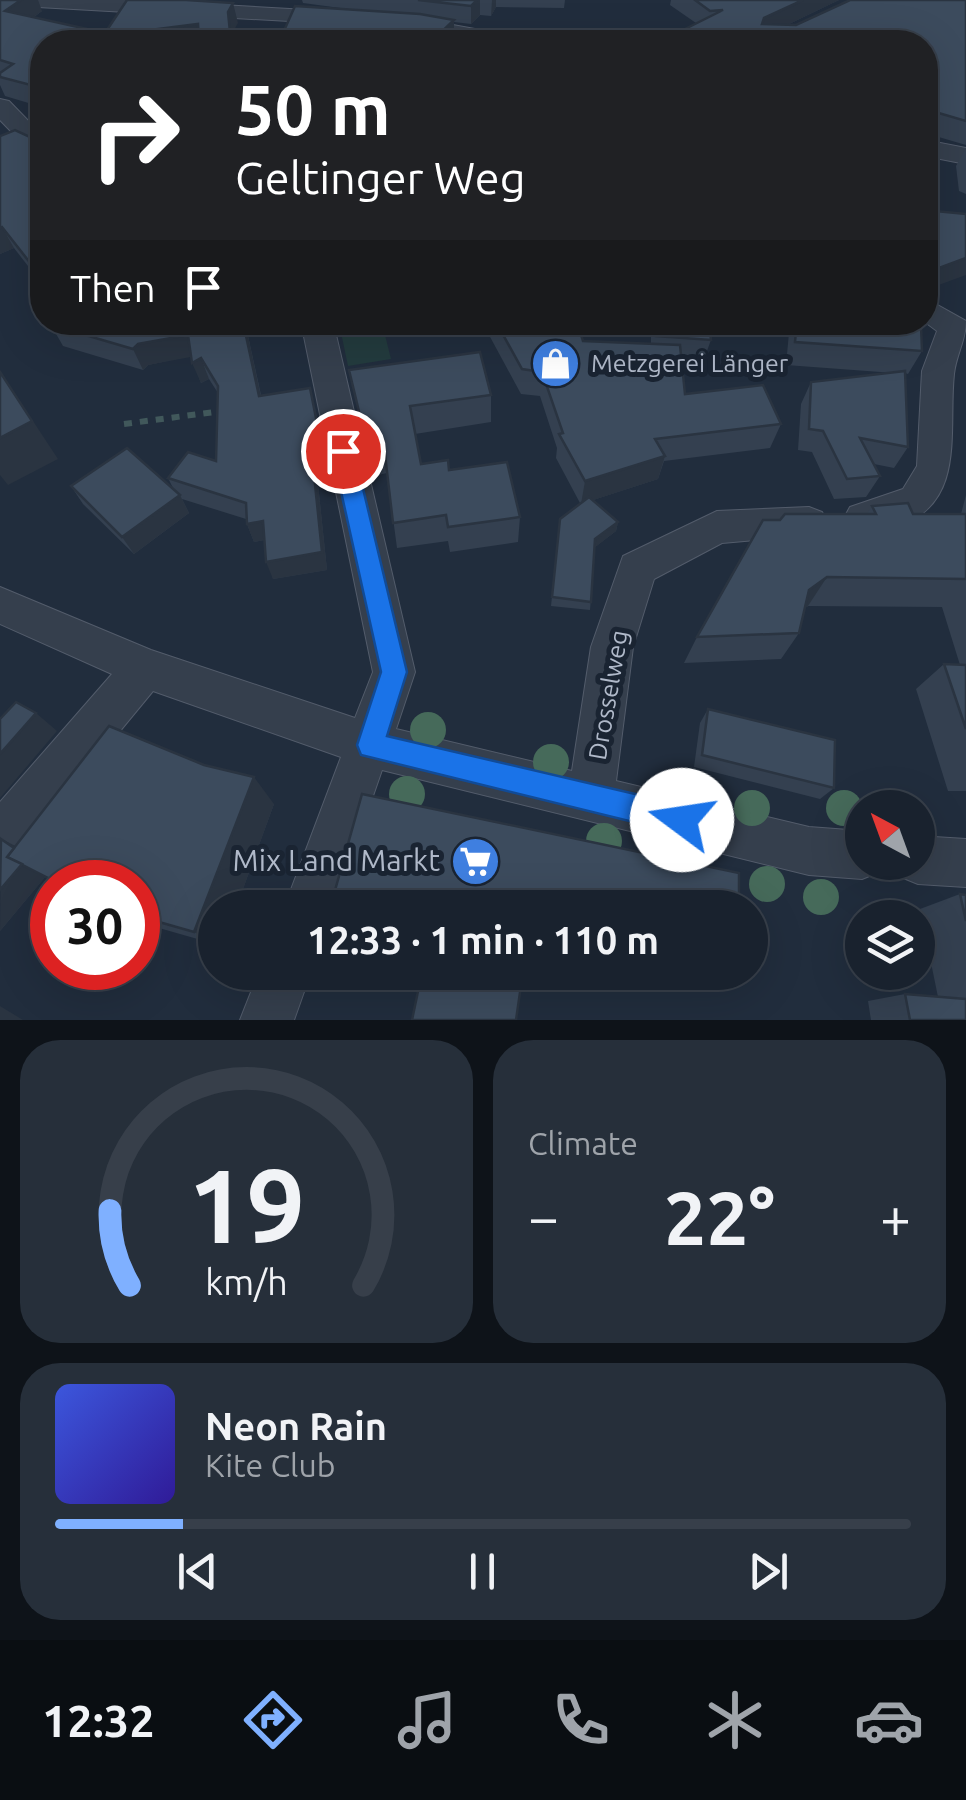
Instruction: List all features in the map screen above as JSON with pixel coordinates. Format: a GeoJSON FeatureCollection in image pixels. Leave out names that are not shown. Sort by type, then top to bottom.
{"type":"FeatureCollection","features":[{"type":"Feature","properties":{"kind":"street"},"geometry":{"type":"LineString","coordinates":[[20,0],[264,6],[451,30]]}},
{"type":"Feature","properties":{"kind":"street"},"geometry":{"type":"LineString","coordinates":[[422,24],[436,1]]}},
{"type":"Feature","properties":{"kind":"street"},"geometry":{"type":"LineString","coordinates":[[0,106],[30,136]]}},
{"type":"Feature","properties":{"kind":"street"},"geometry":{"type":"LineString","coordinates":[[938,151],[966,156]]}},
{"type":"Feature","properties":{"kind":"street","name":"Drosselweg"},"geometry":{"type":"LineString","coordinates":[[591,798],[612,647],[637,568],[717,527],[898,514],[934,484],[940,450],[938,371],[947,322]]}},
{"type":"Feature","properties":{"kind":"street"},"geometry":{"type":"LineString","coordinates":[[316,890],[394,672],[320,335]]}},
{"type":"Feature","properties":{"kind":"street"},"geometry":{"type":"LineString","coordinates":[[0,606],[145,668],[370,745],[809,851],[845,854]]}},
{"type":"Feature","properties":{"kind":"street"},"geometry":{"type":"LineString","coordinates":[[0,839],[145,668]]}},
{"type":"Feature","properties":{"kind":"street"},"geometry":{"type":"LineString","coordinates":[[935,861],[966,863]]}},
{"type":"Feature","properties":{"kind":"street"},"geometry":{"type":"LineString","coordinates":[[267,1020],[278,990]]}},
{"type":"Feature","properties":{"kind":"path"},"geometry":{"type":"LineString","coordinates":[[124,424],[238,409]]}},
{"type":"Feature","properties":{"kind":"green space"},"geometry":{"type":"Polygon","coordinates":[[[342,335],[385,335],[391,359],[348,366],[342,335]]]}},
{"type":"Feature","properties":{"kind":"building"},"geometry":{"type":"Polygon","coordinates":[[[0,0],[21,0],[5,11],[88,30],[30,30],[30,85],[0,77],[13,64],[0,60],[0,0]]]}},
{"type":"Feature","properties":{"kind":"building"},"geometry":{"type":"Polygon","coordinates":[[[127,0],[233,3],[228,12],[230,30],[198,30],[198,24],[107,30],[127,0]]]}},
{"type":"Feature","properties":{"kind":"building"},"geometry":{"type":"Polygon","coordinates":[[[418,0],[477,0],[471,6],[418,0]]]}},
{"type":"Feature","properties":{"kind":"building"},"geometry":{"type":"Polygon","coordinates":[[[695,0],[803,0],[764,18],[762,24],[796,25],[850,0],[966,0],[966,121],[938,113],[938,30],[683,30],[723,10],[710,11],[695,0]]]}},
{"type":"Feature","properties":{"kind":"building"},"geometry":{"type":"Polygon","coordinates":[[[295,6],[454,20],[444,30],[284,30],[295,6]]]}},
{"type":"Feature","properties":{"kind":"building"},"geometry":{"type":"Polygon","coordinates":[[[15,130],[30,137],[30,263],[0,228],[0,136],[15,130]]]}},
{"type":"Feature","properties":{"kind":"building"},"geometry":{"type":"Polygon","coordinates":[[[938,211],[966,214],[966,258],[938,268],[938,211]]]}},
{"type":"Feature","properties":{"kind":"building"},"geometry":{"type":"Polygon","coordinates":[[[85,335],[188,335],[138,344],[133,349],[85,335]]]}},
{"type":"Feature","properties":{"kind":"building"},"geometry":{"type":"Polygon","coordinates":[[[188,335],[246,335],[259,396],[310,388],[325,463],[313,465],[322,552],[266,562],[263,521],[247,524],[246,503],[168,478],[188,452],[216,461],[218,386],[201,358],[192,363],[188,335]]]}},
{"type":"Feature","properties":{"kind":"building"},"geometry":{"type":"Polygon","coordinates":[[[503,335],[581,335],[583,341],[680,345],[685,394],[763,385],[781,424],[655,439],[665,456],[585,481],[559,434],[563,433],[542,372],[522,369],[503,335]]]}},
{"type":"Feature","properties":{"kind":"building"},"geometry":{"type":"Polygon","coordinates":[[[710,335],[711,340],[656,336],[710,335]]]}},
{"type":"Feature","properties":{"kind":"building"},"geometry":{"type":"Polygon","coordinates":[[[796,335],[921,335],[922,351],[795,342],[796,335]]]}},
{"type":"Feature","properties":{"kind":"building"},"geometry":{"type":"Polygon","coordinates":[[[480,352],[491,395],[410,406],[421,464],[448,460],[449,470],[507,462],[520,517],[448,527],[446,515],[393,523],[384,446],[368,449],[349,370],[480,352]]]}},
{"type":"Feature","properties":{"kind":"building"},"geometry":{"type":"Polygon","coordinates":[[[905,371],[908,447],[860,438],[880,476],[847,479],[823,431],[809,429],[811,382],[905,371]]]}},
{"type":"Feature","properties":{"kind":"building"},"geometry":{"type":"Polygon","coordinates":[[[0,372],[32,421],[0,438],[0,372]]]}},
{"type":"Feature","properties":{"kind":"building"},"geometry":{"type":"Polygon","coordinates":[[[127,448],[180,495],[122,537],[71,486],[127,448]]]}},
{"type":"Feature","properties":{"kind":"building"},"geometry":{"type":"Polygon","coordinates":[[[589,497],[618,522],[595,539],[591,602],[552,597],[560,519],[589,497]]]}},
{"type":"Feature","properties":{"kind":"building"},"geometry":{"type":"Polygon","coordinates":[[[908,503],[913,514],[966,514],[966,579],[827,577],[809,590],[799,633],[697,637],[763,520],[780,520],[785,514],[876,514],[872,506],[908,503]]]}},
{"type":"Feature","properties":{"kind":"building"},"geometry":{"type":"Polygon","coordinates":[[[944,664],[966,665],[966,729],[944,664]]]}},
{"type":"Feature","properties":{"kind":"building"},"geometry":{"type":"Polygon","coordinates":[[[16,702],[36,713],[0,754],[0,719],[16,702]]]}},
{"type":"Feature","properties":{"kind":"building"},"geometry":{"type":"Polygon","coordinates":[[[708,709],[835,740],[834,788],[702,755],[708,709]]]}},
{"type":"Feature","properties":{"kind":"building"},"geometry":{"type":"Polygon","coordinates":[[[109,726],[204,765],[254,777],[210,890],[198,890],[198,922],[194,932],[160,922],[160,860],[30,860],[30,869],[7,857],[109,726]]]}},
{"type":"Feature","properties":{"kind":"building"},"geometry":{"type":"Polygon","coordinates":[[[362,794],[739,873],[739,890],[335,890],[362,794]]]}},
{"type":"Feature","properties":{"kind":"building"},"geometry":{"type":"Polygon","coordinates":[[[1,839],[14,848],[7,857],[22,864],[0,890],[1,839]]]}},
{"type":"Feature","properties":{"kind":"building"},"geometry":{"type":"Polygon","coordinates":[[[960,894],[966,895],[966,921],[960,894]]]}},
{"type":"Feature","properties":{"kind":"building"},"geometry":{"type":"Polygon","coordinates":[[[418,990],[520,990],[516,1020],[412,1020],[418,990]]]}},
{"type":"Feature","properties":{"kind":"building"},"geometry":{"type":"Polygon","coordinates":[[[905,994],[966,999],[966,1020],[910,1020],[905,994]]]}},
{"type":"Feature","properties":{"kind":"place","name":"Metzgerei Länger"},"geometry":{"type":"Point","coordinates":[556,363]}},
{"type":"Feature","properties":{"kind":"place","name":"Mix Land Markt"},"geometry":{"type":"Point","coordinates":[475,861]}},
{"type":"Feature","properties":{"kind":"route"},"geometry":{"type":"LineString","coordinates":[[343,451],[394,672],[370,745],[682,820]]}}]}
